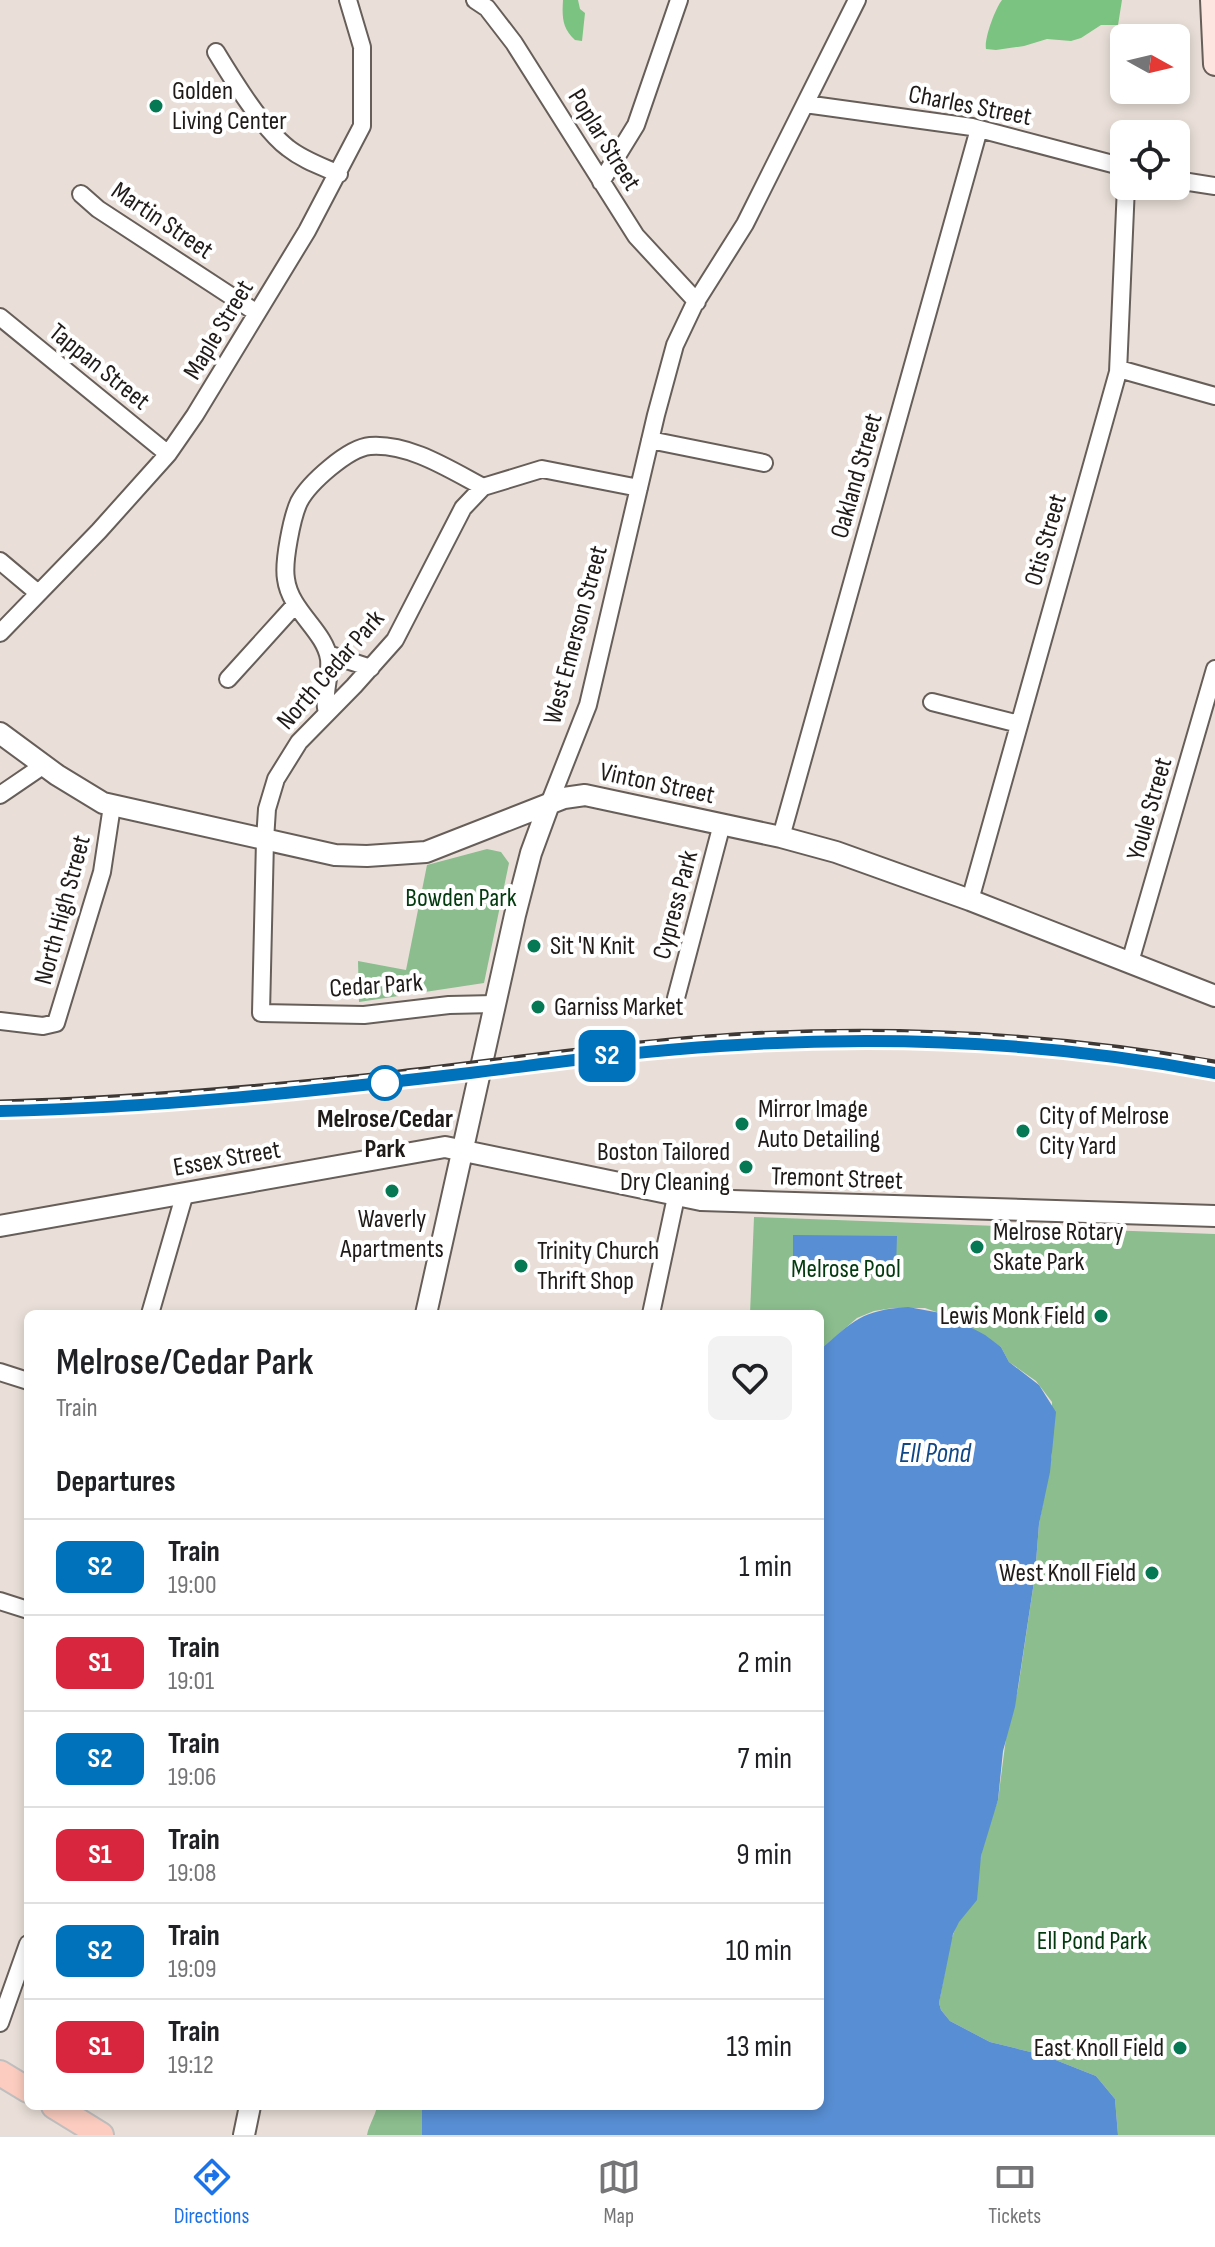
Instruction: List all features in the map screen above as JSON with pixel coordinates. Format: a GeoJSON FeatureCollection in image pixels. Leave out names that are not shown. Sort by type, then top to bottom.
{"type":"FeatureCollection","features":[{"type":"Feature","properties":{"kind":"main road"},"geometry":{"type":"LineString","coordinates":[[1212,0],[1215,64]]}},
{"type":"Feature","properties":{"kind":"main road"},"geometry":{"type":"LineString","coordinates":[[0,2073],[24,2088]]}},
{"type":"Feature","properties":{"kind":"main road"},"geometry":{"type":"LineString","coordinates":[[60,2110],[101,2135]]}},
{"type":"Feature","properties":{"kind":"street","name":"Maple Street"},"geometry":{"type":"LineString","coordinates":[[0,633],[168,454],[195,415],[339,174],[360,132],[362,119],[361,39],[348,0]]}},
{"type":"Feature","properties":{"kind":"street","name":"Poplar Street"},"geometry":{"type":"LineString","coordinates":[[475,0],[494,17],[514,43],[639,240],[697,302]]}},
{"type":"Feature","properties":{"kind":"street"},"geometry":{"type":"LineString","coordinates":[[601,182],[637,122],[679,0]]}},
{"type":"Feature","properties":{"kind":"street","name":"West Emerson Street"},"geometry":{"type":"LineString","coordinates":[[427,1310],[463,1150],[487,1004],[528,861],[588,705],[675,345],[697,302],[745,224],[857,0]]}},
{"type":"Feature","properties":{"kind":"street"},"geometry":{"type":"LineString","coordinates":[[216,52],[268,128],[283,144],[304,158],[339,174]]}},
{"type":"Feature","properties":{"kind":"street","name":"Charles Street"},"geometry":{"type":"LineString","coordinates":[[805,104],[979,129],[1110,163]]}},
{"type":"Feature","properties":{"kind":"street","name":"Oakland Street"},"geometry":{"type":"LineString","coordinates":[[781,837],[979,129]]}},
{"type":"Feature","properties":{"kind":"street"},"geometry":{"type":"LineString","coordinates":[[1190,182],[1215,186]]}},
{"type":"Feature","properties":{"kind":"street","name":"Martin Street"},"geometry":{"type":"LineString","coordinates":[[81,194],[98,209],[257,313]]}},
{"type":"Feature","properties":{"kind":"street","name":"Otis Street"},"geometry":{"type":"LineString","coordinates":[[970,900],[1119,369],[1125,200]]}},
{"type":"Feature","properties":{"kind":"street","name":"Tappan Street"},"geometry":{"type":"LineString","coordinates":[[0,317],[168,454]]}},
{"type":"Feature","properties":{"kind":"street"},"geometry":{"type":"LineString","coordinates":[[1119,369],[1215,396]]}},
{"type":"Feature","properties":{"kind":"street"},"geometry":{"type":"LineString","coordinates":[[650,440],[764,463]]}},
{"type":"Feature","properties":{"kind":"street"},"geometry":{"type":"LineString","coordinates":[[327,713],[328,654],[295,605],[285,575],[297,508],[313,484],[344,457],[368,446],[396,449],[439,464],[483,487],[508,477],[546,469],[639,488]]}},
{"type":"Feature","properties":{"kind":"street","name":"North Cedar Park"},"geometry":{"type":"LineString","coordinates":[[261,1013],[265,840],[270,795],[280,770],[291,752],[371,668],[403,626],[463,508],[483,487]]}},
{"type":"Feature","properties":{"kind":"street"},"geometry":{"type":"LineString","coordinates":[[0,561],[38,593]]}},
{"type":"Feature","properties":{"kind":"street"},"geometry":{"type":"LineString","coordinates":[[228,679],[295,605]]}},
{"type":"Feature","properties":{"kind":"street"},"geometry":{"type":"LineString","coordinates":[[328,654],[371,668]]}},
{"type":"Feature","properties":{"kind":"street","name":"Youle Street"},"geometry":{"type":"LineString","coordinates":[[1130,962],[1215,669]]}},
{"type":"Feature","properties":{"kind":"street"},"geometry":{"type":"LineString","coordinates":[[932,702],[1019,724]]}},
{"type":"Feature","properties":{"kind":"street","name":"Vinton Street"},"geometry":{"type":"LineString","coordinates":[[0,733],[89,796],[112,806],[342,855],[420,853],[440,848],[570,796],[585,795],[722,824],[836,852],[970,900],[1215,996]]}},
{"type":"Feature","properties":{"kind":"street"},"geometry":{"type":"LineString","coordinates":[[0,795],[44,765]]}},
{"type":"Feature","properties":{"kind":"street","name":"North High Street"},"geometry":{"type":"LineString","coordinates":[[0,1021],[55,1025],[98,886],[112,806]]}},
{"type":"Feature","properties":{"kind":"street","name":"Cypress Park"},"geometry":{"type":"LineString","coordinates":[[676,998],[722,824]]}},
{"type":"Feature","properties":{"kind":"street","name":"Cedar Park"},"geometry":{"type":"LineString","coordinates":[[261,1013],[364,1015],[487,1004]]}},
{"type":"Feature","properties":{"kind":"street","name":"Essex Street"},"geometry":{"type":"LineString","coordinates":[[0,1226],[432,1148],[463,1150]]}},
{"type":"Feature","properties":{"kind":"street","name":"Tremont Street"},"geometry":{"type":"LineString","coordinates":[[463,1150],[676,1197],[737,1202],[1104,1210],[1215,1216]]}},
{"type":"Feature","properties":{"kind":"street"},"geometry":{"type":"LineString","coordinates":[[151,1310],[185,1193]]}},
{"type":"Feature","properties":{"kind":"street"},"geometry":{"type":"LineString","coordinates":[[652,1310],[676,1197]]}},
{"type":"Feature","properties":{"kind":"street"},"geometry":{"type":"LineString","coordinates":[[0,1372],[24,1380]]}},
{"type":"Feature","properties":{"kind":"street"},"geometry":{"type":"LineString","coordinates":[[0,1601],[24,1609]]}},
{"type":"Feature","properties":{"kind":"street"},"geometry":{"type":"LineString","coordinates":[[0,2023],[24,1955]]}},
{"type":"Feature","properties":{"kind":"street"},"geometry":{"type":"LineString","coordinates":[[244,2135],[249,2110]]}},
{"type":"Feature","properties":{"kind":"green space"},"geometry":{"type":"Polygon","coordinates":[[[563,0],[578,0],[580,9],[585,13],[582,41],[575,40],[565,27],[563,0]]]}},
{"type":"Feature","properties":{"kind":"green space"},"geometry":{"type":"Polygon","coordinates":[[[1002,0],[1122,0],[1118,24],[1101,25],[1081,38],[1071,41],[1047,39],[1024,46],[986,49],[996,10],[1002,0]]]}},
{"type":"Feature","properties":{"kind":"green space","name":"Bowden Park"},"geometry":{"type":"Polygon","coordinates":[[[487,849],[501,852],[509,863],[484,983],[359,1002],[358,961],[406,970],[427,865],[487,849]]]}},
{"type":"Feature","properties":{"kind":"green space","name":"Ell Pond Park"},"geometry":{"type":"Polygon","coordinates":[[[754,1217],[1215,1234],[1215,2135],[1118,2135],[1115,2099],[1096,2076],[1043,2055],[990,2042],[950,2021],[939,2003],[950,1943],[998,1800],[1006,1738],[1018,1689],[1035,1575],[1039,1524],[1052,1454],[1052,1402],[1036,1381],[1009,1362],[1001,1347],[959,1320],[925,1308],[874,1311],[857,1318],[824,1347],[824,1310],[750,1310],[754,1217]]]}},
{"type":"Feature","properties":{"kind":"green space"},"geometry":{"type":"Polygon","coordinates":[[[376,2110],[422,2110],[422,2135],[367,2135],[376,2110]]]}},
{"type":"Feature","properties":{"kind":"water"},"geometry":{"type":"Polygon","coordinates":[[[793,1235],[897,1236],[896,1268],[793,1266],[793,1235]]]}},
{"type":"Feature","properties":{"kind":"water","name":"Ell Pond"},"geometry":{"type":"Polygon","coordinates":[[[908,1307],[946,1314],[985,1335],[1001,1347],[1009,1362],[1039,1385],[1056,1412],[1050,1472],[1039,1524],[1035,1575],[1015,1707],[1003,1751],[998,1800],[981,1856],[977,1900],[953,1934],[939,2003],[950,2021],[990,2042],[1043,2055],[1096,2076],[1115,2099],[1118,2135],[422,2135],[422,2110],[824,2110],[824,1346],[859,1319],[908,1307]]]}},
{"type":"Feature","properties":{"kind":"railway"},"geometry":{"type":"LineString","coordinates":[[0,1103],[233,1089],[373,1076],[656,1042],[809,1033],[926,1033],[1042,1040],[1215,1063]]}},
{"type":"Feature","properties":{"kind":"train","name":"S2"},"geometry":{"type":"LineString","coordinates":[[0,1111],[210,1101],[641,1053],[818,1042],[889,1041],[1010,1047],[1112,1057],[1215,1073]]}},
{"type":"Feature","properties":{"kind":"place","name":"Golden Living Center"},"geometry":{"type":"Point","coordinates":[156,106]}},
{"type":"Feature","properties":{"kind":"place","name":"Sit 'N Knit"},"geometry":{"type":"Point","coordinates":[534,946]}},
{"type":"Feature","properties":{"kind":"place","name":"Garniss Market"},"geometry":{"type":"Point","coordinates":[538,1007]}},
{"type":"Feature","properties":{"kind":"place","name":"Melrose/Cedar Park"},"geometry":{"type":"Point","coordinates":[385,1083]}},
{"type":"Feature","properties":{"kind":"place","name":"Mirror Image Auto Detailing"},"geometry":{"type":"Point","coordinates":[742,1124]}},
{"type":"Feature","properties":{"kind":"place","name":"City of Melrose City Yard"},"geometry":{"type":"Point","coordinates":[1023,1131]}},
{"type":"Feature","properties":{"kind":"place","name":"Boston Tailored Dry Cleaning"},"geometry":{"type":"Point","coordinates":[746,1167]}},
{"type":"Feature","properties":{"kind":"place","name":"Waverly Apartments"},"geometry":{"type":"Point","coordinates":[392,1191]}},
{"type":"Feature","properties":{"kind":"place","name":"Melrose Rotary Skate Park"},"geometry":{"type":"Point","coordinates":[977,1247]}},
{"type":"Feature","properties":{"kind":"place","name":"Trinity Church Thrift Shop"},"geometry":{"type":"Point","coordinates":[521,1266]}},
{"type":"Feature","properties":{"kind":"place","name":"Lewis Monk Field"},"geometry":{"type":"Point","coordinates":[1101,1316]}},
{"type":"Feature","properties":{"kind":"place","name":"West Knoll Field"},"geometry":{"type":"Point","coordinates":[1152,1573]}},
{"type":"Feature","properties":{"kind":"place","name":"East Knoll Field"},"geometry":{"type":"Point","coordinates":[1180,2048]}},
{"type":"Feature","properties":{"kind":"park label","name":"Melrose Pool"},"geometry":{"type":"Point","coordinates":[846,1269]}}]}
